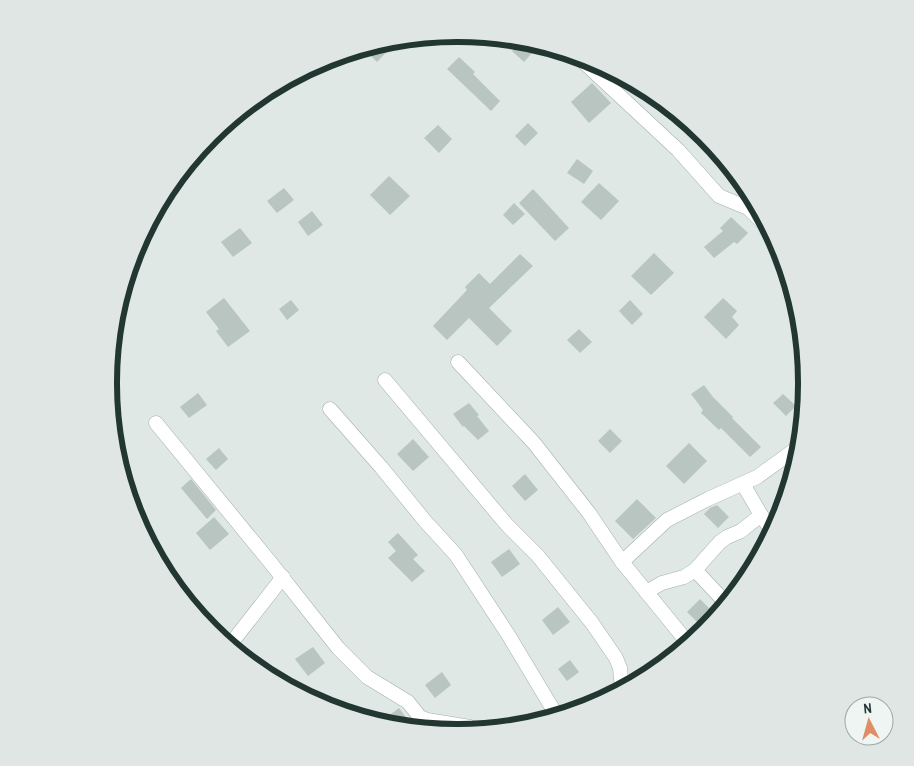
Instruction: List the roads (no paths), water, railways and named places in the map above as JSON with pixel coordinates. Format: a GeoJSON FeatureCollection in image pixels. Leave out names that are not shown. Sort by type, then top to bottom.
{"type":"FeatureCollection","features":[{"type":"Feature","properties":{"kind":"street"},"geometry":{"type":"LineString","coordinates":[[593,71],[678,150],[719,196],[750,210]]}},
{"type":"Feature","properties":{"kind":"street"},"geometry":{"type":"LineString","coordinates":[[458,362],[534,443],[589,513],[622,562],[684,638]]}},
{"type":"Feature","properties":{"kind":"street"},"geometry":{"type":"LineString","coordinates":[[385,380],[507,525],[538,556],[592,623],[616,658],[620,668],[621,681]]}},
{"type":"Feature","properties":{"kind":"street"},"geometry":{"type":"LineString","coordinates":[[330,409],[381,467],[424,521],[456,555],[509,636],[553,709]]}},
{"type":"Feature","properties":{"kind":"street"},"geometry":{"type":"LineString","coordinates":[[156,423],[283,577],[338,648],[367,677],[408,702],[420,717],[426,720],[449,724]]}},
{"type":"Feature","properties":{"kind":"street"},"geometry":{"type":"LineString","coordinates":[[622,562],[668,520],[708,498],[757,477],[790,453]]}},
{"type":"Feature","properties":{"kind":"street"},"geometry":{"type":"LineString","coordinates":[[743,484],[767,524]]}},
{"type":"Feature","properties":{"kind":"street"},"geometry":{"type":"LineString","coordinates":[[646,592],[662,583],[684,577],[695,570],[720,542],[726,537],[741,531],[761,515]]}},
{"type":"Feature","properties":{"kind":"street"},"geometry":{"type":"LineString","coordinates":[[695,570],[721,598]]}},
{"type":"Feature","properties":{"kind":"street"},"geometry":{"type":"LineString","coordinates":[[234,640],[283,577]]}}]}
